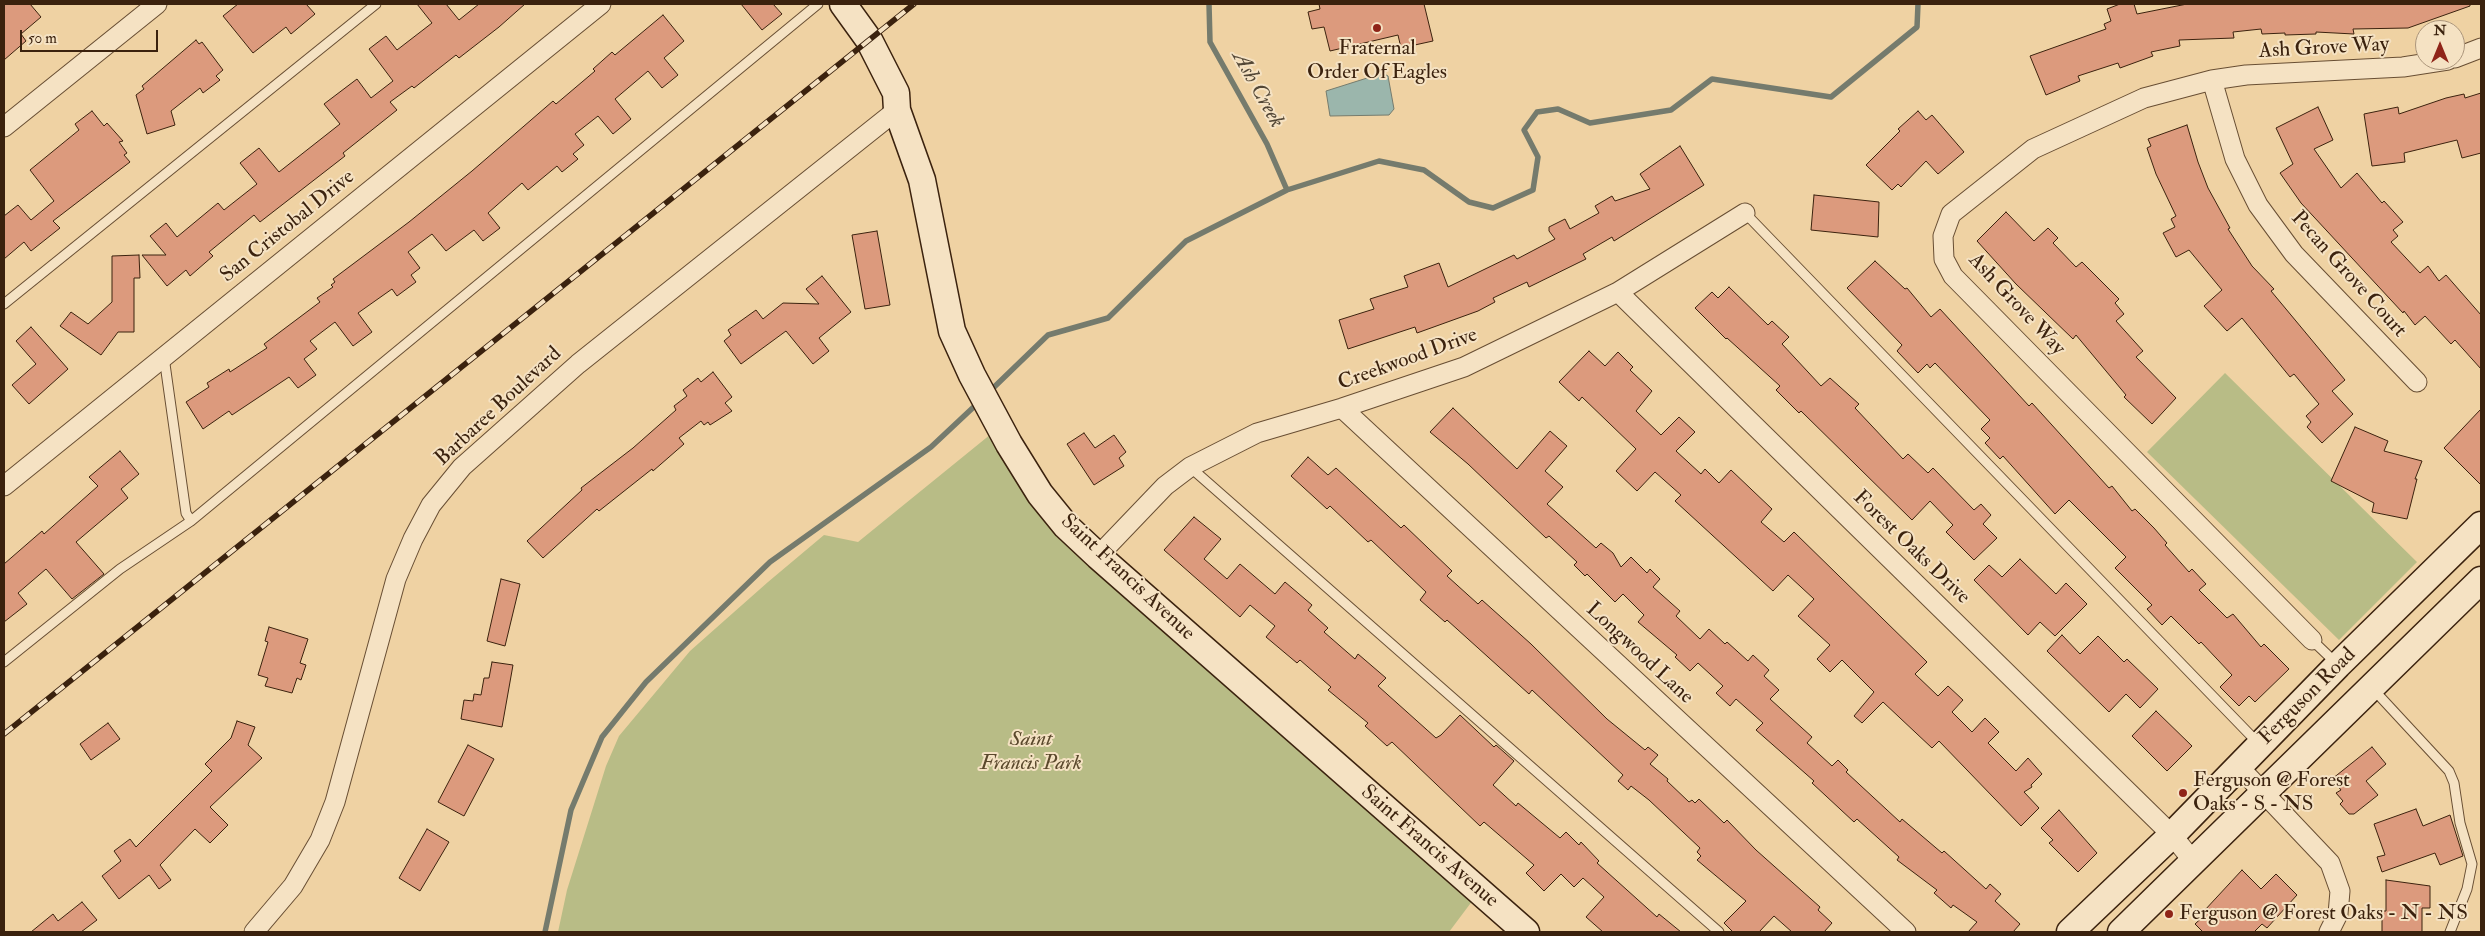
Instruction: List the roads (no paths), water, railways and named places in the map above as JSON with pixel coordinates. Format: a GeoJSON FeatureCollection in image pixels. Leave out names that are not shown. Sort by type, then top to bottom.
{"type":"FeatureCollection","features":[{"type":"Feature","properties":{"kind":"street"},"geometry":{"type":"LineString","coordinates":[[4,127],[157,4]]}},
{"type":"Feature","properties":{"kind":"street","name":"San Cristobal Drive"},"geometry":{"type":"LineString","coordinates":[[4,486],[601,4]]}},
{"type":"Feature","properties":{"kind":"street","name":"Saint Francis Avenue"},"geometry":{"type":"LineString","coordinates":[[824,4],[844,31],[882,97],[897,110]]}},
{"type":"Feature","properties":{"kind":"street","name":"Saint Francis Avenue"},"geometry":{"type":"LineString","coordinates":[[843,4],[869,40],[896,93],[897,110],[922,180],[952,331],[972,375],[1008,444],[1040,494],[1066,526],[1098,556],[1526,932]]}},
{"type":"Feature","properties":{"kind":"street"},"geometry":{"type":"LineString","coordinates":[[2465,54],[2481,48]]}},
{"type":"Feature","properties":{"kind":"street","name":"Ash Grove Way"},"geometry":{"type":"LineString","coordinates":[[2312,640],[1953,276],[1944,259],[1943,236],[1951,214],[2033,149],[2144,98],[2212,80],[2246,75],[2415,65]]}},
{"type":"Feature","properties":{"kind":"street","name":"Pecan Grove Court"},"geometry":{"type":"LineString","coordinates":[[2212,80],[2235,158],[2258,206],[2294,254],[2417,382]]}},
{"type":"Feature","properties":{"kind":"street","name":"Barbaree Boulevard"},"geometry":{"type":"LineString","coordinates":[[254,932],[293,886],[320,840],[335,802],[396,579],[413,539],[431,505],[462,467],[578,364],[897,110]]}},
{"type":"Feature","properties":{"kind":"street","name":"Creekwood Drive"},"geometry":{"type":"LineString","coordinates":[[1098,556],[1165,486],[1190,467],[1257,433],[1342,408],[1464,367],[1618,292],[1745,213]]}},
{"type":"Feature","properties":{"kind":"street","name":"Forest Oaks Drive"},"geometry":{"type":"LineString","coordinates":[[1618,292],[2172,835],[2193,861]]}},
{"type":"Feature","properties":{"kind":"street","name":"Longwood Lane"},"geometry":{"type":"LineString","coordinates":[[1342,408],[1906,932]]}},
{"type":"Feature","properties":{"kind":"street","name":"Ferguson Road"},"geometry":{"type":"LineString","coordinates":[[2070,932],[2172,835],[2338,665],[2481,525]]}},
{"type":"Feature","properties":{"kind":"street","name":"Ferguson Road"},"geometry":{"type":"LineString","coordinates":[[2121,932],[2481,580]]}},
{"type":"Feature","properties":{"kind":"street"},"geometry":{"type":"LineString","coordinates":[[2239,767],[2265,792],[2330,863],[2340,891],[2338,914],[2329,932]]}},
{"type":"Feature","properties":{"kind":"lane"},"geometry":{"type":"LineString","coordinates":[[4,304],[376,4]]}},
{"type":"Feature","properties":{"kind":"lane"},"geometry":{"type":"LineString","coordinates":[[4,662],[120,569],[191,521],[818,4]]}},
{"type":"Feature","properties":{"kind":"lane"},"geometry":{"type":"LineString","coordinates":[[1745,213],[2260,745]]}},
{"type":"Feature","properties":{"kind":"lane"},"geometry":{"type":"LineString","coordinates":[[164,357],[186,513],[191,521]]}},
{"type":"Feature","properties":{"kind":"lane"},"geometry":{"type":"LineString","coordinates":[[1190,467],[1719,932]]}},
{"type":"Feature","properties":{"kind":"lane","name":"Ash Grove Way"},"geometry":{"type":"LineString","coordinates":[[2312,640],[2338,665]]}},
{"type":"Feature","properties":{"kind":"lane"},"geometry":{"type":"LineString","coordinates":[[2372,687],[2449,772],[2454,783],[2460,823],[2472,864],[2467,888],[2450,932]]}},
{"type":"Feature","properties":{"kind":"waterway","name":"Ash Creek"},"geometry":{"type":"LineString","coordinates":[[1209,4],[1210,42],[1267,144],[1287,190]]}},
{"type":"Feature","properties":{"kind":"waterway"},"geometry":{"type":"LineString","coordinates":[[989,392],[1048,335],[1108,318],[1186,241],[1287,190],[1379,161],[1424,170],[1469,202],[1493,208],[1533,190],[1538,157],[1524,130],[1537,112],[1558,109],[1590,123],[1671,110],[1712,79],[1831,97],[1917,27],[1918,4]]}},
{"type":"Feature","properties":{"kind":"waterway"},"geometry":{"type":"LineString","coordinates":[[545,932],[571,810],[602,737],[646,682],[770,562],[931,447],[979,402]]}},
{"type":"Feature","properties":{"kind":"railway"},"geometry":{"type":"LineString","coordinates":[[4,734],[914,4]]}},
{"type":"Feature","properties":{"kind":"place","name":"Fraternal Order Of Eagles"},"geometry":{"type":"Point","coordinates":[1377,28]}},
{"type":"Feature","properties":{"kind":"place","name":"Ferguson @ Forest Oaks - S - NS"},"geometry":{"type":"Point","coordinates":[2183,793]}},
{"type":"Feature","properties":{"kind":"place","name":"Ferguson @ Forest Oaks - N - NS"},"geometry":{"type":"Point","coordinates":[2169,914]}},
{"type":"Feature","properties":{"kind":"park label","name":"Saint Francis Park"},"geometry":{"type":"Point","coordinates":[1031,752]}}]}
